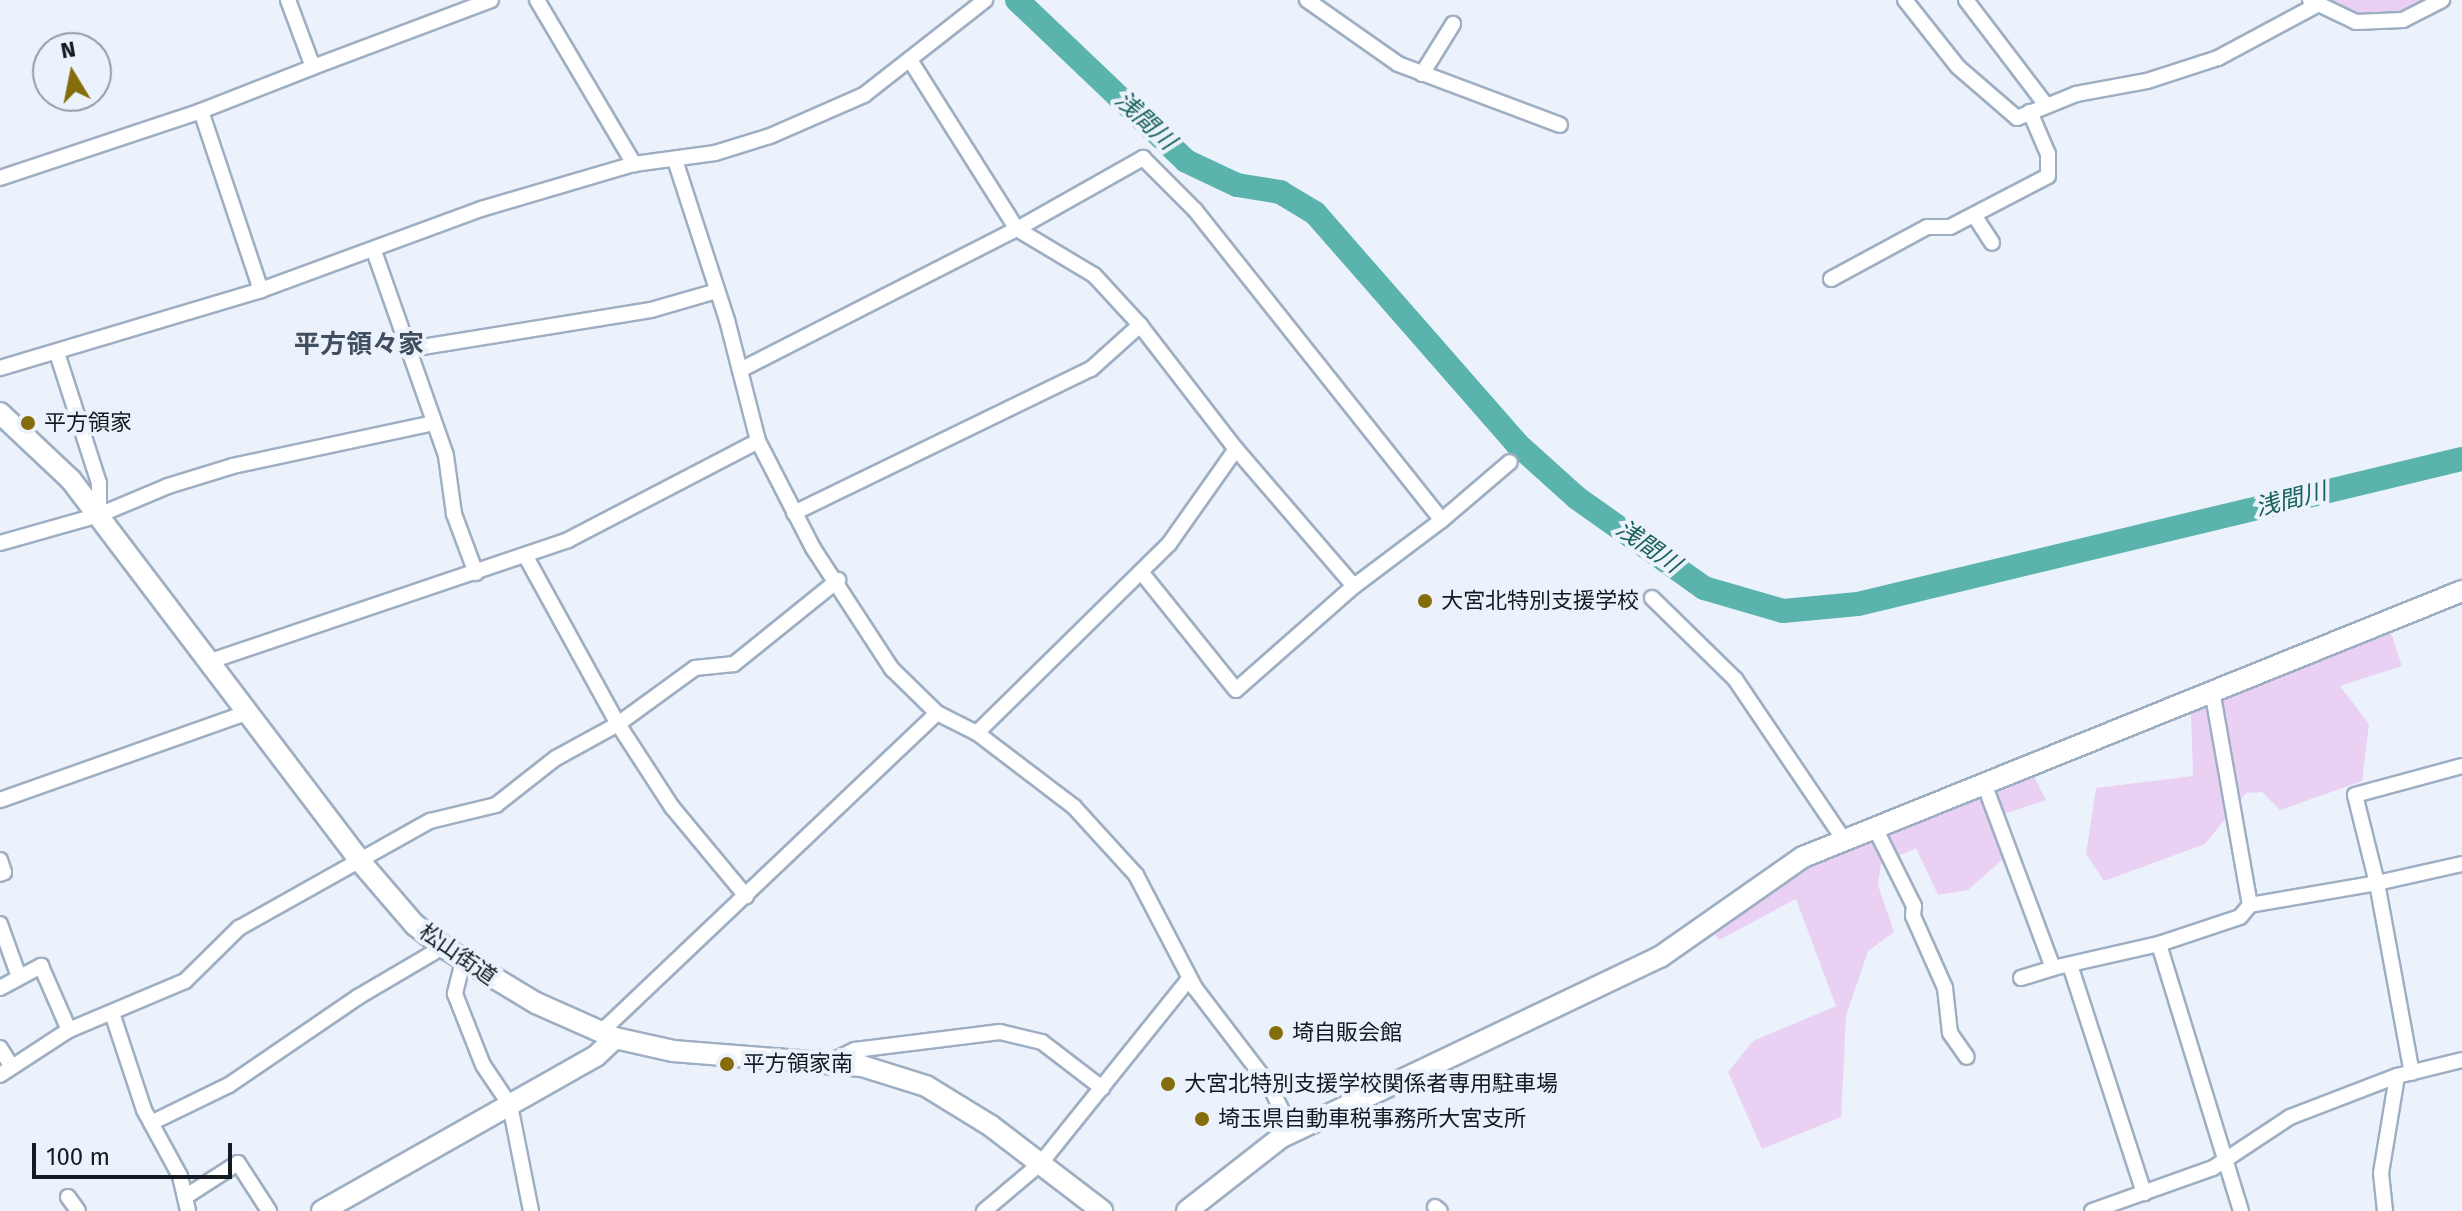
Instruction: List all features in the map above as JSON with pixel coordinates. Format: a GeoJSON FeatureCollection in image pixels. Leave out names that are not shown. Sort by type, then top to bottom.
{"type":"FeatureCollection","features":[{"type":"Feature","properties":{"kind":"street"},"geometry":{"type":"LineString","coordinates":[[288,0],[313,67]]}},
{"type":"Feature","properties":{"kind":"street"},"geometry":{"type":"LineString","coordinates":[[0,178],[201,111],[491,0]]}},
{"type":"Feature","properties":{"kind":"street"},"geometry":{"type":"LineString","coordinates":[[537,0],[634,164]]}},
{"type":"Feature","properties":{"kind":"street"},"geometry":{"type":"LineString","coordinates":[[0,368],[261,290],[374,251],[481,209],[634,164],[675,160],[729,149],[837,109],[910,60],[985,0]]}},
{"type":"Feature","properties":{"kind":"street"},"geometry":{"type":"LineString","coordinates":[[1307,0],[1339,26],[1422,74],[1560,125]]}},
{"type":"Feature","properties":{"kind":"street"},"geometry":{"type":"LineString","coordinates":[[1905,0],[1988,98],[2017,118],[2046,105],[2218,58],[2313,3],[2356,22],[2403,20],[2442,0]]}},
{"type":"Feature","properties":{"kind":"street"},"geometry":{"type":"LineString","coordinates":[[1966,0],[2046,105]]}},
{"type":"Feature","properties":{"kind":"street"},"geometry":{"type":"LineString","coordinates":[[1422,74],[1453,24]]}},
{"type":"Feature","properties":{"kind":"street"},"geometry":{"type":"LineString","coordinates":[[910,60],[1017,229],[1094,275],[1140,325],[1236,449],[1354,586]]}},
{"type":"Feature","properties":{"kind":"street"},"geometry":{"type":"LineString","coordinates":[[201,111],[261,290]]}},
{"type":"Feature","properties":{"kind":"street"},"geometry":{"type":"LineString","coordinates":[[1831,279],[1927,227],[1950,227],[2048,176],[2048,154],[2030,112]]}},
{"type":"Feature","properties":{"kind":"street"},"geometry":{"type":"LineString","coordinates":[[740,370],[1017,229],[1143,158],[1195,210],[1442,520]]}},
{"type":"Feature","properties":{"kind":"street"},"geometry":{"type":"LineString","coordinates":[[675,160],[717,291],[758,441],[794,513],[892,669],[937,713],[977,733],[1074,807],[1136,875],[1189,979],[1270,1086],[1292,1132]]}},
{"type":"Feature","properties":{"kind":"street"},"geometry":{"type":"LineString","coordinates":[[1974,215],[1992,243]]}},
{"type":"Feature","properties":{"kind":"street"},"geometry":{"type":"LineString","coordinates":[[374,251],[446,456],[454,514],[476,573]]}},
{"type":"Feature","properties":{"kind":"street"},"geometry":{"type":"LineString","coordinates":[[410,349],[651,310],[717,291]]}},
{"type":"Feature","properties":{"kind":"street"},"geometry":{"type":"LineString","coordinates":[[794,513],[1091,369],[1140,325]]}},
{"type":"Feature","properties":{"kind":"street"},"geometry":{"type":"LineString","coordinates":[[57,353],[99,483],[99,515]]}},
{"type":"Feature","properties":{"kind":"street","name":"松山街道"},"geometry":{"type":"LineString","coordinates":[[0,413],[99,515],[359,860],[415,925],[443,947],[463,961],[608,1035],[673,1051],[830,1062],[893,1074],[926,1086],[1041,1163],[1102,1211]]}},
{"type":"Feature","properties":{"kind":"street"},"geometry":{"type":"LineString","coordinates":[[0,543],[99,515],[168,486],[233,466],[433,423]]}},
{"type":"Feature","properties":{"kind":"street"},"geometry":{"type":"LineString","coordinates":[[211,661],[568,540],[758,441]]}},
{"type":"Feature","properties":{"kind":"street"},"geometry":{"type":"LineString","coordinates":[[977,733],[1169,544],[1236,449]]}},
{"type":"Feature","properties":{"kind":"street"},"geometry":{"type":"LineString","coordinates":[[1142,573],[1236,690],[1354,586],[1442,520],[1510,462]]}},
{"type":"Feature","properties":{"kind":"street"},"geometry":{"type":"LineString","coordinates":[[525,555],[618,724],[672,807],[746,896]]}},
{"type":"Feature","properties":{"kind":"street"},"geometry":{"type":"LineString","coordinates":[[0,1048],[6,1071],[69,1030],[185,981],[239,928],[430,821],[496,805],[556,758],[618,724],[695,668],[734,664],[838,580]]}},
{"type":"Feature","properties":{"kind":"street"},"geometry":{"type":"LineString","coordinates":[[1187,1211],[1292,1132],[1660,957],[1775,873],[1844,840],[1985,786],[2212,690],[2462,591]]}},
{"type":"Feature","properties":{"kind":"street"},"geometry":{"type":"LineString","coordinates":[[1652,598],[1735,679],[1844,840]]}},
{"type":"Feature","properties":{"kind":"street"},"geometry":{"type":"LineString","coordinates":[[2212,690],[2250,905]]}},
{"type":"Feature","properties":{"kind":"street"},"geometry":{"type":"LineString","coordinates":[[0,800],[249,712]]}},
{"type":"Feature","properties":{"kind":"street"},"geometry":{"type":"LineString","coordinates":[[322,1211],[596,1056],[608,1035],[746,896],[937,713]]}},
{"type":"Feature","properties":{"kind":"street"},"geometry":{"type":"LineString","coordinates":[[2385,1211],[2381,1173],[2404,1075],[2377,883],[2355,795],[2462,766]]}},
{"type":"Feature","properties":{"kind":"street"},"geometry":{"type":"LineString","coordinates":[[1985,786],[2053,968]]}},
{"type":"Feature","properties":{"kind":"street"},"geometry":{"type":"LineString","coordinates":[[1875,828],[1914,906],[1913,916],[1945,988],[1950,1033],[1967,1057]]}},
{"type":"Feature","properties":{"kind":"street"},"geometry":{"type":"LineString","coordinates":[[0,860],[0,874]]}},
{"type":"Feature","properties":{"kind":"street"},"geometry":{"type":"LineString","coordinates":[[2021,978],[2159,944],[2240,917],[2250,905],[2377,883],[2462,864]]}},
{"type":"Feature","properties":{"kind":"street"},"geometry":{"type":"LineString","coordinates":[[0,924],[19,977]]}},
{"type":"Feature","properties":{"kind":"street"},"geometry":{"type":"LineString","coordinates":[[2159,944],[2241,1211]]}},
{"type":"Feature","properties":{"kind":"street"},"geometry":{"type":"LineString","coordinates":[[151,1123],[229,1085],[358,997],[443,947]]}},
{"type":"Feature","properties":{"kind":"street"},"geometry":{"type":"LineString","coordinates":[[463,961],[455,994],[483,1065],[510,1105],[531,1211]]}},
{"type":"Feature","properties":{"kind":"street"},"geometry":{"type":"LineString","coordinates":[[2070,965],[2144,1193]]}},
{"type":"Feature","properties":{"kind":"street"},"geometry":{"type":"LineString","coordinates":[[0,988],[41,966],[69,1030]]}},
{"type":"Feature","properties":{"kind":"street"},"geometry":{"type":"LineString","coordinates":[[984,1211],[1041,1163],[1189,979]]}},
{"type":"Feature","properties":{"kind":"street"},"geometry":{"type":"LineString","coordinates":[[112,1013],[151,1123],[180,1176],[186,1204],[238,1163],[269,1211]]}},
{"type":"Feature","properties":{"kind":"street"},"geometry":{"type":"LineString","coordinates":[[830,1062],[855,1050],[1000,1032],[1042,1042],[1102,1088]]}},
{"type":"Feature","properties":{"kind":"street"},"geometry":{"type":"LineString","coordinates":[[2092,1211],[2213,1168],[2290,1117],[2404,1075],[2462,1060]]}},
{"type":"Feature","properties":{"kind":"street"},"geometry":{"type":"LineString","coordinates":[[68,1197],[78,1211]]}},
{"type":"Feature","properties":{"kind":"shaded area"},"geometry":{"type":"Polygon","coordinates":[[[2321,0],[2430,0],[2395,16],[2356,17],[2321,0]]]}},
{"type":"Feature","properties":{"kind":"shaded area"},"geometry":{"type":"Polygon","coordinates":[[[2391,633],[2402,666],[2340,686],[2369,724],[2362,781],[2280,810],[2262,792],[2246,793],[2205,844],[2104,881],[2086,854],[2096,788],[2193,776],[2191,711],[2237,687],[2391,633]]]}},
{"type":"Feature","properties":{"kind":"shaded area"},"geometry":{"type":"Polygon","coordinates":[[[2031,771],[2046,800],[1989,819],[2004,858],[1968,890],[1938,895],[1916,848],[1881,864],[1878,885],[1894,932],[1868,951],[1846,1016],[1841,1117],[1762,1149],[1728,1072],[1753,1041],[1836,1006],[1796,899],[1719,940],[1710,929],[1802,867],[2031,771]]]}},
{"type":"Feature","properties":{"kind":"waterway","name":"浅間川"},"geometry":{"type":"LineString","coordinates":[[1017,0],[1186,161],[1237,185],[1280,192],[1315,213],[1517,444],[1577,498],[1704,588],[1783,611],[1858,604],[2462,459]]}},
{"type":"Feature","properties":{"kind":"place","name":"平方領家"},"geometry":{"type":"Point","coordinates":[28,423]}},
{"type":"Feature","properties":{"kind":"place","name":"大宮北特別支援学校"},"geometry":{"type":"Point","coordinates":[1425,601]}},
{"type":"Feature","properties":{"kind":"place","name":"埼自販会館"},"geometry":{"type":"Point","coordinates":[1276,1033]}},
{"type":"Feature","properties":{"kind":"place","name":"平方領家南"},"geometry":{"type":"Point","coordinates":[727,1064]}},
{"type":"Feature","properties":{"kind":"place","name":"大宮北特別支援学校関係者専用駐車場"},"geometry":{"type":"Point","coordinates":[1168,1084]}},
{"type":"Feature","properties":{"kind":"place","name":"埼玉県自動車税事務所大宮支所"},"geometry":{"type":"Point","coordinates":[1202,1119]}},
{"type":"Feature","properties":{"kind":"district","name":"平方領々家"},"geometry":{"type":"Point","coordinates":[359,345]}}]}
